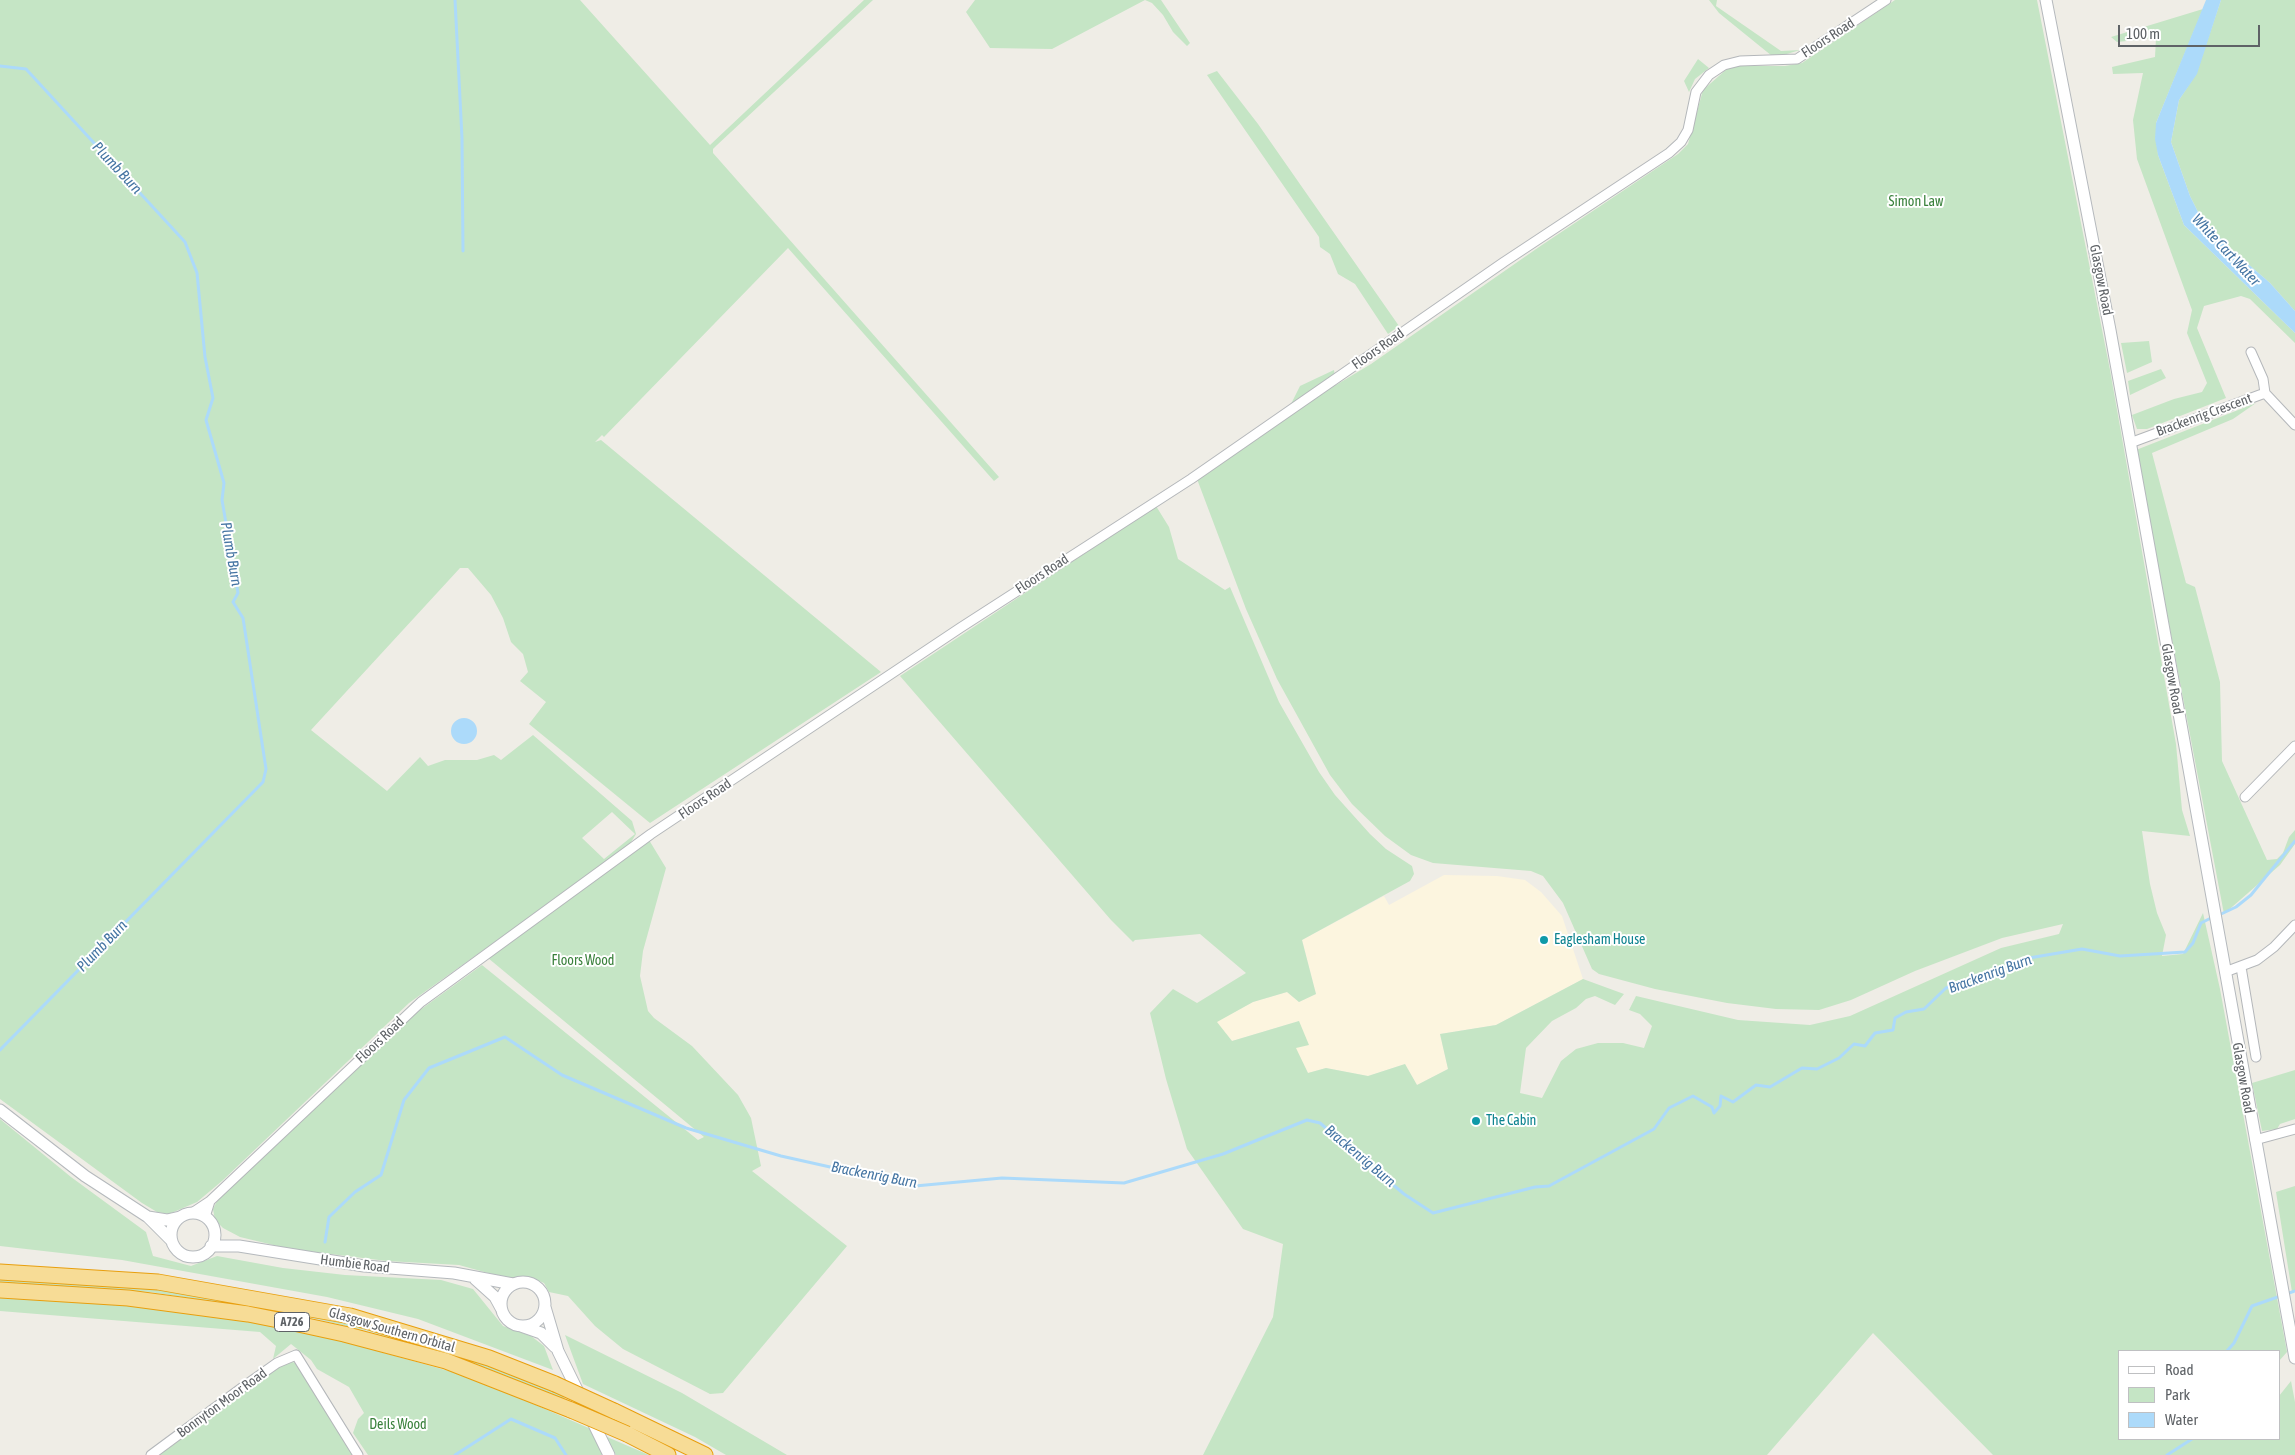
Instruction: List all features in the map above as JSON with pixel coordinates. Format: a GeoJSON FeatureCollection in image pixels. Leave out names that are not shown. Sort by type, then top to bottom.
{"type":"FeatureCollection","features":[{"type":"Feature","properties":{"kind":"highway","name":"Glasgow Southern Orbital"},"geometry":{"type":"LineString","coordinates":[[0,1272],[158,1282],[350,1316],[489,1358],[554,1384],[705,1455]]}},
{"type":"Feature","properties":{"kind":"highway","name":"Glasgow Southern Orbital"},"geometry":{"type":"LineString","coordinates":[[0,1290],[128,1298],[248,1314],[344,1334],[446,1361],[572,1410],[668,1455]]}},
{"type":"Feature","properties":{"kind":"main road","name":"Glasgow Road"},"geometry":{"type":"LineString","coordinates":[[2046,0],[2081,174],[2295,1358]]}},
{"type":"Feature","properties":{"kind":"main road"},"geometry":{"type":"LineString","coordinates":[[0,1110],[84,1176],[148,1216],[171,1240],[179,1252],[193,1257],[200,1256],[211,1246],[214,1234],[213,1228],[205,1217],[192,1213],[167,1220],[148,1216]]}},
{"type":"Feature","properties":{"kind":"main road"},"geometry":{"type":"LineString","coordinates":[[171,1240],[172,1227],[180,1217]]}},
{"type":"Feature","properties":{"kind":"main road","name":"Humbie Road"},"geometry":{"type":"LineString","coordinates":[[213,1228],[239,1246]]}},
{"type":"Feature","properties":{"kind":"main road","name":"Humbie Road"},"geometry":{"type":"LineString","coordinates":[[211,1246],[239,1246],[364,1266],[454,1273],[513,1284]]}},
{"type":"Feature","properties":{"kind":"main road"},"geometry":{"type":"LineString","coordinates":[[472,1277],[495,1297],[507,1319],[541,1333],[558,1351]]}},
{"type":"Feature","properties":{"kind":"main road"},"geometry":{"type":"LineString","coordinates":[[501,1308],[503,1294],[513,1284],[520,1282],[536,1285],[542,1292],[558,1351],[609,1455]]}},
{"type":"Feature","properties":{"kind":"main road"},"geometry":{"type":"LineString","coordinates":[[518,1325],[530,1325],[536,1321],[545,1307]]}},
{"type":"Feature","properties":{"kind":"street","name":"Floors Road"},"geometry":{"type":"LineString","coordinates":[[192,1213],[210,1201],[421,1002],[651,834],[960,628],[1191,479],[1504,262],[1669,153],[1681,142],[1688,130],[1696,92],[1709,75],[1724,65],[1740,61],[1797,59],[1886,0]]}},
{"type":"Feature","properties":{"kind":"street"},"geometry":{"type":"LineString","coordinates":[[2250,352],[2264,379],[2265,393]]}},
{"type":"Feature","properties":{"kind":"street","name":"Brackenrig Crescent"},"geometry":{"type":"LineString","coordinates":[[2130,443],[2265,393],[2295,425]]}},
{"type":"Feature","properties":{"kind":"street"},"geometry":{"type":"LineString","coordinates":[[2245,797],[2251,784],[2295,746]]}},
{"type":"Feature","properties":{"kind":"street"},"geometry":{"type":"LineString","coordinates":[[2225,972],[2257,960],[2274,947],[2295,925]]}},
{"type":"Feature","properties":{"kind":"street"},"geometry":{"type":"LineString","coordinates":[[2241,967],[2256,1057]]}},
{"type":"Feature","properties":{"kind":"street"},"geometry":{"type":"LineString","coordinates":[[2255,1140],[2295,1129]]}},
{"type":"Feature","properties":{"kind":"street","name":"Floors Road"},"geometry":{"type":"LineString","coordinates":[[205,1217],[210,1201]]}},
{"type":"Feature","properties":{"kind":"street","name":"Bonnyton Moor Road"},"geometry":{"type":"LineString","coordinates":[[151,1455],[277,1363],[296,1355],[358,1455]]}},
{"type":"Feature","properties":{"kind":"shaded area"},"geometry":{"type":"Polygon","coordinates":[[[1444,875],[1497,876],[1525,880],[1541,892],[1562,916],[1583,979],[1496,1025],[1440,1034],[1448,1069],[1417,1085],[1405,1064],[1368,1076],[1326,1068],[1308,1073],[1295,1048],[1299,1021],[1232,1041],[1216,1022],[1253,1002],[1287,992],[1299,1002],[1316,994],[1302,940],[1384,896],[1389,905],[1444,875]]]}},
{"type":"Feature","properties":{"kind":"green space"},"geometry":{"type":"Polygon","coordinates":[[[0,0],[580,0],[710,145],[864,0],[873,0],[717,145],[713,149],[713,153],[999,477],[994,481],[788,248],[604,437],[602,435],[595,442],[601,440],[881,672],[650,823],[529,724],[546,702],[520,681],[528,672],[523,654],[511,642],[503,618],[491,595],[468,568],[460,568],[311,730],[387,791],[420,757],[428,766],[445,760],[477,760],[494,755],[501,760],[533,735],[632,821],[636,834],[628,847],[409,1003],[222,1181],[197,1202],[169,1214],[157,1212],[142,1203],[0,1099],[0,0]],[[612,812],[582,838],[604,859],[635,834],[612,812]]]}},
{"type":"Feature","properties":{"kind":"green space"},"geometry":{"type":"Polygon","coordinates":[[[975,0],[1145,0],[1052,49],[990,48],[966,12],[975,0]]]}},
{"type":"Feature","properties":{"kind":"green space"},"geometry":{"type":"Polygon","coordinates":[[[1145,0],[1161,0],[1190,43],[1187,46],[1173,32],[1163,15],[1152,3],[1145,0]]]}},
{"type":"Feature","properties":{"kind":"green space"},"geometry":{"type":"Polygon","coordinates":[[[1709,0],[1717,0],[1716,6],[1781,51],[1800,50],[1777,57],[1772,56],[1719,13],[1709,0]]]}},
{"type":"Feature","properties":{"kind":"green space","name":"Simon Law"},"geometry":{"type":"Polygon","coordinates":[[[1895,0],[2037,0],[2110,370],[2176,744],[2182,810],[2190,836],[2142,831],[2150,884],[2157,913],[2166,935],[2162,956],[2183,954],[2203,913],[2220,989],[2287,1352],[2280,1360],[2280,1350],[2118,1350],[2118,1440],[2280,1440],[2280,1395],[2291,1381],[2295,1402],[2295,1455],[1993,1455],[1873,1333],[1767,1455],[1203,1455],[1273,1317],[1283,1244],[1243,1229],[1187,1149],[1166,1079],[1150,1013],[1173,989],[1197,1003],[1246,973],[1200,934],[1135,940],[1133,942],[1111,920],[900,676],[1156,506],[1169,527],[1178,559],[1225,590],[1230,587],[1279,702],[1319,772],[1335,795],[1386,849],[1412,866],[1414,874],[1410,881],[1302,940],[1316,994],[1299,1002],[1287,992],[1253,1002],[1217,1022],[1232,1041],[1299,1021],[1309,1045],[1296,1048],[1308,1073],[1326,1068],[1368,1076],[1405,1064],[1417,1085],[1448,1069],[1440,1034],[1496,1025],[1583,979],[1624,994],[1615,1005],[1595,996],[1586,999],[1576,1008],[1552,1021],[1526,1048],[1520,1093],[1542,1098],[1561,1061],[1576,1049],[1598,1043],[1623,1043],[1644,1048],[1652,1026],[1640,1014],[1629,1010],[1636,996],[1738,1020],[1810,1025],[1850,1016],[2001,948],[2059,934],[2063,924],[2002,938],[1915,971],[1851,1000],[1819,1010],[1776,1009],[1727,1003],[1655,989],[1599,974],[1592,969],[1563,903],[1543,876],[1531,871],[1433,863],[1411,855],[1385,836],[1352,804],[1330,775],[1277,679],[1246,609],[1197,479],[1294,413],[1290,406],[1300,386],[1334,370],[1336,385],[1371,364],[1539,247],[1678,154],[1688,144],[1703,90],[1728,68],[1740,66],[1785,66],[1802,63],[1895,0]]]}},
{"type":"Feature","properties":{"kind":"green space"},"geometry":{"type":"Polygon","coordinates":[[[2221,0],[2295,0],[2295,311],[2270,283],[2232,250],[2202,220],[2190,196],[2171,142],[2179,100],[2196,74],[2221,0]]]}},
{"type":"Feature","properties":{"kind":"green space"},"geometry":{"type":"Polygon","coordinates":[[[2203,9],[2156,123],[2158,155],[2184,225],[2295,333],[2295,343],[2250,299],[2241,296],[2204,306],[2197,328],[2226,398],[2147,429],[2137,429],[2132,415],[2174,399],[2202,392],[2207,383],[2187,333],[2192,310],[2137,159],[2133,120],[2143,73],[2113,74],[2112,67],[2155,57],[2156,38],[2117,42],[2111,37],[2203,9]]]}},
{"type":"Feature","properties":{"kind":"green space"},"geometry":{"type":"Polygon","coordinates":[[[1698,59],[1709,68],[1695,79],[1689,92],[1684,81],[1698,59]]]}},
{"type":"Feature","properties":{"kind":"green space"},"geometry":{"type":"Polygon","coordinates":[[[1217,71],[1258,124],[1399,326],[1388,334],[1355,284],[1338,274],[1330,254],[1320,247],[1319,237],[1207,75],[1217,71]]]}},
{"type":"Feature","properties":{"kind":"green space"},"geometry":{"type":"Polygon","coordinates":[[[2149,341],[2152,362],[2127,373],[2121,343],[2149,341]]]}},
{"type":"Feature","properties":{"kind":"green space"},"geometry":{"type":"Polygon","coordinates":[[[2161,369],[2166,378],[2130,395],[2128,381],[2161,369]]]}},
{"type":"Feature","properties":{"kind":"green space"},"geometry":{"type":"Polygon","coordinates":[[[2256,403],[2233,419],[2152,453],[2186,583],[2195,587],[2220,682],[2222,761],[2267,860],[2277,859],[2283,853],[2289,837],[2295,830],[2295,844],[2280,865],[2224,914],[2136,450],[2256,403]]]}},
{"type":"Feature","properties":{"kind":"green space","name":"Floors Wood"},"geometry":{"type":"Polygon","coordinates":[[[649,840],[666,868],[643,951],[640,976],[648,1011],[654,1018],[692,1046],[738,1095],[751,1118],[761,1166],[752,1171],[847,1246],[723,1393],[710,1394],[623,1349],[595,1326],[568,1296],[549,1292],[544,1283],[532,1278],[506,1278],[459,1265],[387,1261],[290,1249],[240,1237],[223,1228],[215,1220],[213,1209],[219,1197],[409,1018],[482,965],[698,1140],[704,1137],[488,958],[649,840]]]}},
{"type":"Feature","properties":{"kind":"green space"},"geometry":{"type":"Polygon","coordinates":[[[2295,1070],[2295,1119],[2280,1124],[2277,1129],[2262,1131],[2252,1083],[2295,1070]]]}},
{"type":"Feature","properties":{"kind":"green space"},"geometry":{"type":"Polygon","coordinates":[[[0,1119],[71,1177],[146,1232],[153,1256],[191,1266],[217,1256],[283,1268],[345,1275],[441,1280],[473,1289],[503,1326],[531,1336],[544,1346],[553,1370],[418,1319],[327,1297],[122,1260],[0,1246],[0,1119]]]}},
{"type":"Feature","properties":{"kind":"green space"},"geometry":{"type":"Polygon","coordinates":[[[2295,1186],[2295,1291],[2292,1292],[2276,1192],[2295,1186]]]}},
{"type":"Feature","properties":{"kind":"green space"},"geometry":{"type":"Polygon","coordinates":[[[0,1279],[132,1287],[197,1294],[331,1318],[471,1359],[563,1395],[565,1400],[452,1356],[368,1331],[299,1315],[150,1292],[0,1283],[0,1279]]]}},
{"type":"Feature","properties":{"kind":"green space","name":"Deils Wood"},"geometry":{"type":"Polygon","coordinates":[[[0,1296],[67,1298],[236,1316],[320,1335],[474,1378],[591,1429],[602,1455],[368,1455],[353,1433],[358,1419],[364,1413],[349,1387],[317,1369],[311,1360],[291,1344],[273,1359],[276,1346],[260,1332],[0,1311],[0,1296]]]}},
{"type":"Feature","properties":{"kind":"green space"},"geometry":{"type":"Polygon","coordinates":[[[565,1335],[682,1393],[787,1455],[726,1455],[695,1437],[583,1384],[565,1335]]]}},
{"type":"Feature","properties":{"kind":"green space"},"geometry":{"type":"Polygon","coordinates":[[[293,1362],[300,1366],[352,1455],[156,1455],[239,1392],[282,1365],[293,1362]]]}},
{"type":"Feature","properties":{"kind":"green space"},"geometry":{"type":"Polygon","coordinates":[[[605,1436],[649,1455],[616,1455],[605,1436]]]}},
{"type":"Feature","properties":{"kind":"water","name":"White Cart Water"},"geometry":{"type":"Polygon","coordinates":[[[2206,0],[2221,0],[2197,74],[2179,100],[2171,142],[2190,196],[2202,220],[2232,250],[2270,283],[2295,311],[2295,333],[2184,225],[2158,155],[2155,139],[2156,123],[2206,0]]]}},
{"type":"Feature","properties":{"kind":"water"},"geometry":{"type":"Polygon","coordinates":[[[464,718],[473,722],[477,731],[473,740],[464,744],[455,740],[451,731],[455,722],[464,718]]]}},
{"type":"Feature","properties":{"kind":"waterway"},"geometry":{"type":"LineString","coordinates":[[455,0],[462,138],[463,251]]}},
{"type":"Feature","properties":{"kind":"waterway","name":"Plumb Burn"},"geometry":{"type":"LineString","coordinates":[[0,66],[26,69],[185,242],[197,273],[205,357],[213,398],[206,420],[224,483],[222,500],[238,593],[233,602],[243,618],[266,769],[263,782],[0,1050]]}},
{"type":"Feature","properties":{"kind":"waterway","name":"Brackenrig Burn"},"geometry":{"type":"LineString","coordinates":[[2219,915],[2236,907],[2251,895],[2295,841]]}},
{"type":"Feature","properties":{"kind":"waterway","name":"Brackenrig Burn"},"geometry":{"type":"LineString","coordinates":[[325,1242],[329,1217],[355,1192],[381,1175],[404,1100],[429,1068],[505,1037],[562,1075],[686,1128],[781,1156],[915,1186],[1002,1178],[1124,1183],[1223,1154],[1307,1120],[1320,1123],[1404,1194],[1433,1213],[1535,1187],[1549,1186],[1654,1129],[1669,1108],[1693,1096],[1712,1107],[1714,1113],[1720,1106],[1721,1096],[1733,1102],[1756,1085],[1770,1087],[1802,1068],[1817,1069],[1839,1058],[1854,1044],[1865,1046],[1875,1033],[1893,1030],[1895,1018],[1906,1012],[1924,1009],[1946,988],[2029,958],[2082,949],[2120,956],[2185,952],[2193,943],[2201,923],[2213,917]]}},
{"type":"Feature","properties":{"kind":"waterway"},"geometry":{"type":"LineString","coordinates":[[2228,1350],[2234,1343],[2252,1306],[2295,1291]]}},
{"type":"Feature","properties":{"kind":"waterway"},"geometry":{"type":"LineString","coordinates":[[455,1455],[511,1419],[555,1438],[566,1455]]}},
{"type":"Feature","properties":{"kind":"waterway"},"geometry":{"type":"LineString","coordinates":[[2167,1455],[2190,1440]]}},
{"type":"Feature","properties":{"kind":"place","name":"Eaglesham House"},"geometry":{"type":"Point","coordinates":[1544,940]}},
{"type":"Feature","properties":{"kind":"place","name":"The Cabin"},"geometry":{"type":"Point","coordinates":[1476,1121]}}]}
